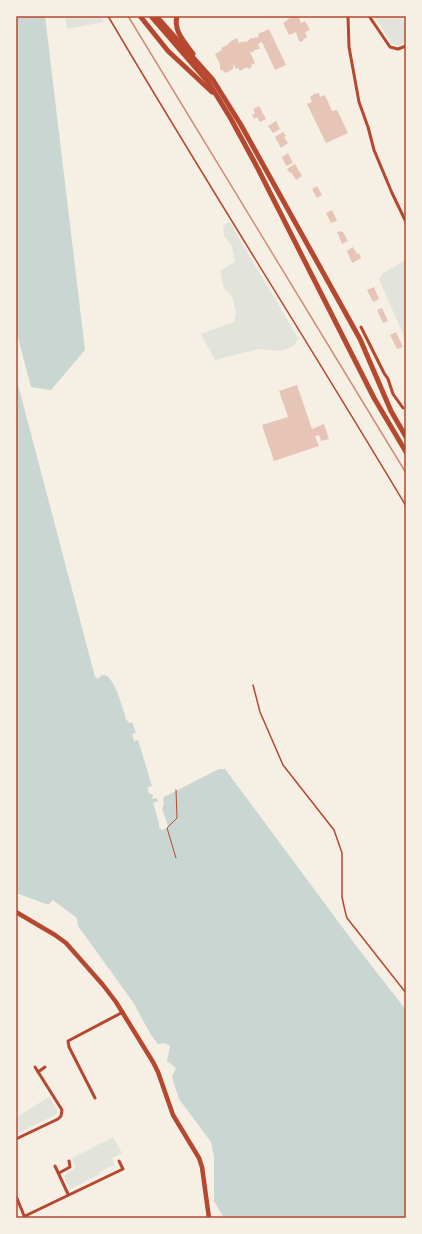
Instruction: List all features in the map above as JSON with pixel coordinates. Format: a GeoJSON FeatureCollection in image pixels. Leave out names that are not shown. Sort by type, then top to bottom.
{"type":"FeatureCollection","features":[{"type":"Feature","properties":{"kind":"highway"},"geometry":{"type":"LineString","coordinates":[[140,16],[168,51],[219,98]]}},
{"type":"Feature","properties":{"kind":"highway"},"geometry":{"type":"LineString","coordinates":[[151,16],[200,71],[219,98],[249,150],[374,398],[406,452]]}},
{"type":"Feature","properties":{"kind":"highway"},"geometry":{"type":"LineString","coordinates":[[156,16],[213,80]]}},
{"type":"Feature","properties":{"kind":"highway"},"geometry":{"type":"LineString","coordinates":[[177,16],[176,27],[180,37],[213,80],[241,125],[360,339],[391,411],[406,437]]}},
{"type":"Feature","properties":{"kind":"main road"},"geometry":{"type":"LineString","coordinates":[[16,912],[66,943],[110,993],[123,1012],[153,1062],[158,1072],[172,1115],[200,1162],[204,1172],[209,1218]]}},
{"type":"Feature","properties":{"kind":"street"},"geometry":{"type":"LineString","coordinates":[[348,16],[349,47],[359,102],[374,150],[406,222]]}},
{"type":"Feature","properties":{"kind":"street"},"geometry":{"type":"LineString","coordinates":[[369,16],[390,47],[398,49],[406,46]]}},
{"type":"Feature","properties":{"kind":"street"},"geometry":{"type":"LineString","coordinates":[[361,326],[388,379],[393,394],[403,408]]}},
{"type":"Feature","properties":{"kind":"street"},"geometry":{"type":"LineString","coordinates":[[377,379],[384,373]]}},
{"type":"Feature","properties":{"kind":"street"},"geometry":{"type":"LineString","coordinates":[[95,1098],[69,1047],[68,1041],[123,1012]]}},
{"type":"Feature","properties":{"kind":"street"},"geometry":{"type":"LineString","coordinates":[[16,1140],[62,1116],[62,1110],[35,1067]]}},
{"type":"Feature","properties":{"kind":"street"},"geometry":{"type":"LineString","coordinates":[[38,1072],[45,1067]]}},
{"type":"Feature","properties":{"kind":"street"},"geometry":{"type":"LineString","coordinates":[[58,1173],[70,1167],[68,1161]]}},
{"type":"Feature","properties":{"kind":"street"},"geometry":{"type":"LineString","coordinates":[[16,1196],[25,1217],[68,1194],[123,1169],[119,1161]]}},
{"type":"Feature","properties":{"kind":"street"},"geometry":{"type":"LineString","coordinates":[[55,1166],[68,1194]]}},
{"type":"Feature","properties":{"kind":"lane"},"geometry":{"type":"LineString","coordinates":[[108,16],[406,506]]}},
{"type":"Feature","properties":{"kind":"lane"},"geometry":{"type":"LineString","coordinates":[[253,685],[260,712],[283,765],[334,830],[342,853],[342,897],[347,918],[406,993]]}},
{"type":"Feature","properties":{"kind":"path"},"geometry":{"type":"LineString","coordinates":[[176,790],[177,818],[167,828],[176,858]]}},
{"type":"Feature","properties":{"kind":"shaded area"},"geometry":{"type":"Polygon","coordinates":[[[16,16],[45,16],[85,350],[51,390],[31,387],[16,330],[16,16]]]}},
{"type":"Feature","properties":{"kind":"shaded area"},"geometry":{"type":"Polygon","coordinates":[[[65,16],[101,16],[104,22],[67,29],[65,16]]]}},
{"type":"Feature","properties":{"kind":"shaded area"},"geometry":{"type":"Polygon","coordinates":[[[374,16],[401,16],[406,27],[406,42],[398,46],[392,43],[374,16]]]}},
{"type":"Feature","properties":{"kind":"shaded area"},"geometry":{"type":"Polygon","coordinates":[[[229,221],[298,338],[294,346],[280,351],[259,349],[215,360],[201,334],[234,322],[236,312],[232,296],[224,289],[220,271],[235,262],[232,246],[224,236],[223,226],[229,221]]]}},
{"type":"Feature","properties":{"kind":"shaded area"},"geometry":{"type":"Polygon","coordinates":[[[406,260],[406,341],[379,279],[383,273],[406,260]]]}},
{"type":"Feature","properties":{"kind":"shaded area"},"geometry":{"type":"Polygon","coordinates":[[[16,377],[95,677],[98,679],[103,675],[107,676],[112,681],[126,719],[129,723],[132,722],[136,733],[132,734],[134,741],[138,740],[152,786],[148,787],[148,791],[153,796],[152,799],[156,798],[158,801],[153,803],[159,827],[162,830],[168,826],[162,809],[164,797],[219,769],[225,769],[357,947],[406,1010],[406,1218],[224,1218],[214,1201],[214,1157],[211,1142],[179,1099],[172,1077],[176,1068],[167,1061],[170,1046],[165,1043],[158,1044],[151,1035],[133,1002],[78,926],[77,918],[53,900],[49,904],[46,904],[16,893],[16,377]]]}},
{"type":"Feature","properties":{"kind":"shaded area"},"geometry":{"type":"Polygon","coordinates":[[[49,1097],[57,1110],[57,1114],[16,1134],[16,1117],[49,1097]]]}},
{"type":"Feature","properties":{"kind":"shaded area"},"geometry":{"type":"Polygon","coordinates":[[[113,1137],[122,1153],[112,1158],[115,1168],[113,1165],[99,1172],[100,1174],[70,1189],[64,1176],[75,1168],[72,1158],[113,1137]]]}},
{"type":"Feature","properties":{"kind":"building"},"geometry":{"type":"Polygon","coordinates":[[[288,16],[298,16],[301,23],[305,21],[310,30],[305,32],[307,37],[302,42],[299,41],[296,32],[289,35],[283,23],[289,19],[288,16]]]}},
{"type":"Feature","properties":{"kind":"building"},"geometry":{"type":"Polygon","coordinates":[[[269,29],[286,65],[275,70],[262,42],[258,44],[260,49],[250,52],[255,63],[251,65],[252,67],[248,69],[247,67],[240,71],[238,68],[236,69],[234,64],[233,69],[226,73],[220,69],[220,64],[215,54],[222,50],[221,48],[237,38],[239,43],[243,41],[244,43],[246,41],[247,42],[251,38],[256,38],[259,36],[258,34],[269,29]]]}},
{"type":"Feature","properties":{"kind":"building"},"geometry":{"type":"Polygon","coordinates":[[[319,93],[320,97],[325,95],[332,111],[337,110],[348,133],[326,143],[307,104],[312,102],[310,97],[319,93]]]}},
{"type":"Feature","properties":{"kind":"building"},"geometry":{"type":"Polygon","coordinates":[[[259,106],[266,119],[260,122],[257,117],[254,119],[252,115],[255,113],[253,109],[259,106]]]}},
{"type":"Feature","properties":{"kind":"building"},"geometry":{"type":"Polygon","coordinates":[[[276,121],[280,129],[273,133],[268,126],[276,121]]]}},
{"type":"Feature","properties":{"kind":"building"},"geometry":{"type":"Polygon","coordinates":[[[283,132],[288,143],[281,148],[275,137],[283,132]]]}},
{"type":"Feature","properties":{"kind":"building"},"geometry":{"type":"Polygon","coordinates":[[[288,153],[293,163],[286,166],[282,157],[288,153]]]}},
{"type":"Feature","properties":{"kind":"building"},"geometry":{"type":"Polygon","coordinates":[[[295,164],[302,176],[296,180],[287,169],[295,164]]]}},
{"type":"Feature","properties":{"kind":"building"},"geometry":{"type":"Polygon","coordinates":[[[317,186],[322,195],[317,198],[312,189],[317,186]]]}},
{"type":"Feature","properties":{"kind":"building"},"geometry":{"type":"Polygon","coordinates":[[[332,210],[337,221],[331,223],[326,213],[332,210]]]}},
{"type":"Feature","properties":{"kind":"building"},"geometry":{"type":"Polygon","coordinates":[[[337,232],[343,232],[348,241],[342,244],[337,232]]]}},
{"type":"Feature","properties":{"kind":"building"},"geometry":{"type":"Polygon","coordinates":[[[353,247],[357,254],[359,253],[361,258],[352,263],[347,251],[353,247]]]}},
{"type":"Feature","properties":{"kind":"building"},"geometry":{"type":"Polygon","coordinates":[[[374,287],[379,299],[373,302],[367,290],[374,287]]]}},
{"type":"Feature","properties":{"kind":"building"},"geometry":{"type":"Polygon","coordinates":[[[382,308],[388,321],[383,323],[377,310],[382,308]]]}},
{"type":"Feature","properties":{"kind":"building"},"geometry":{"type":"Polygon","coordinates":[[[396,332],[403,347],[397,349],[390,335],[396,332]]]}},
{"type":"Feature","properties":{"kind":"building"},"geometry":{"type":"Polygon","coordinates":[[[297,385],[312,429],[324,424],[329,439],[321,441],[319,435],[315,436],[319,446],[274,461],[262,425],[288,417],[279,391],[297,385]]]}},
{"type":"Feature","properties":{"kind":"railway"},"geometry":{"type":"LineString","coordinates":[[128,16],[406,473]]}}]}
